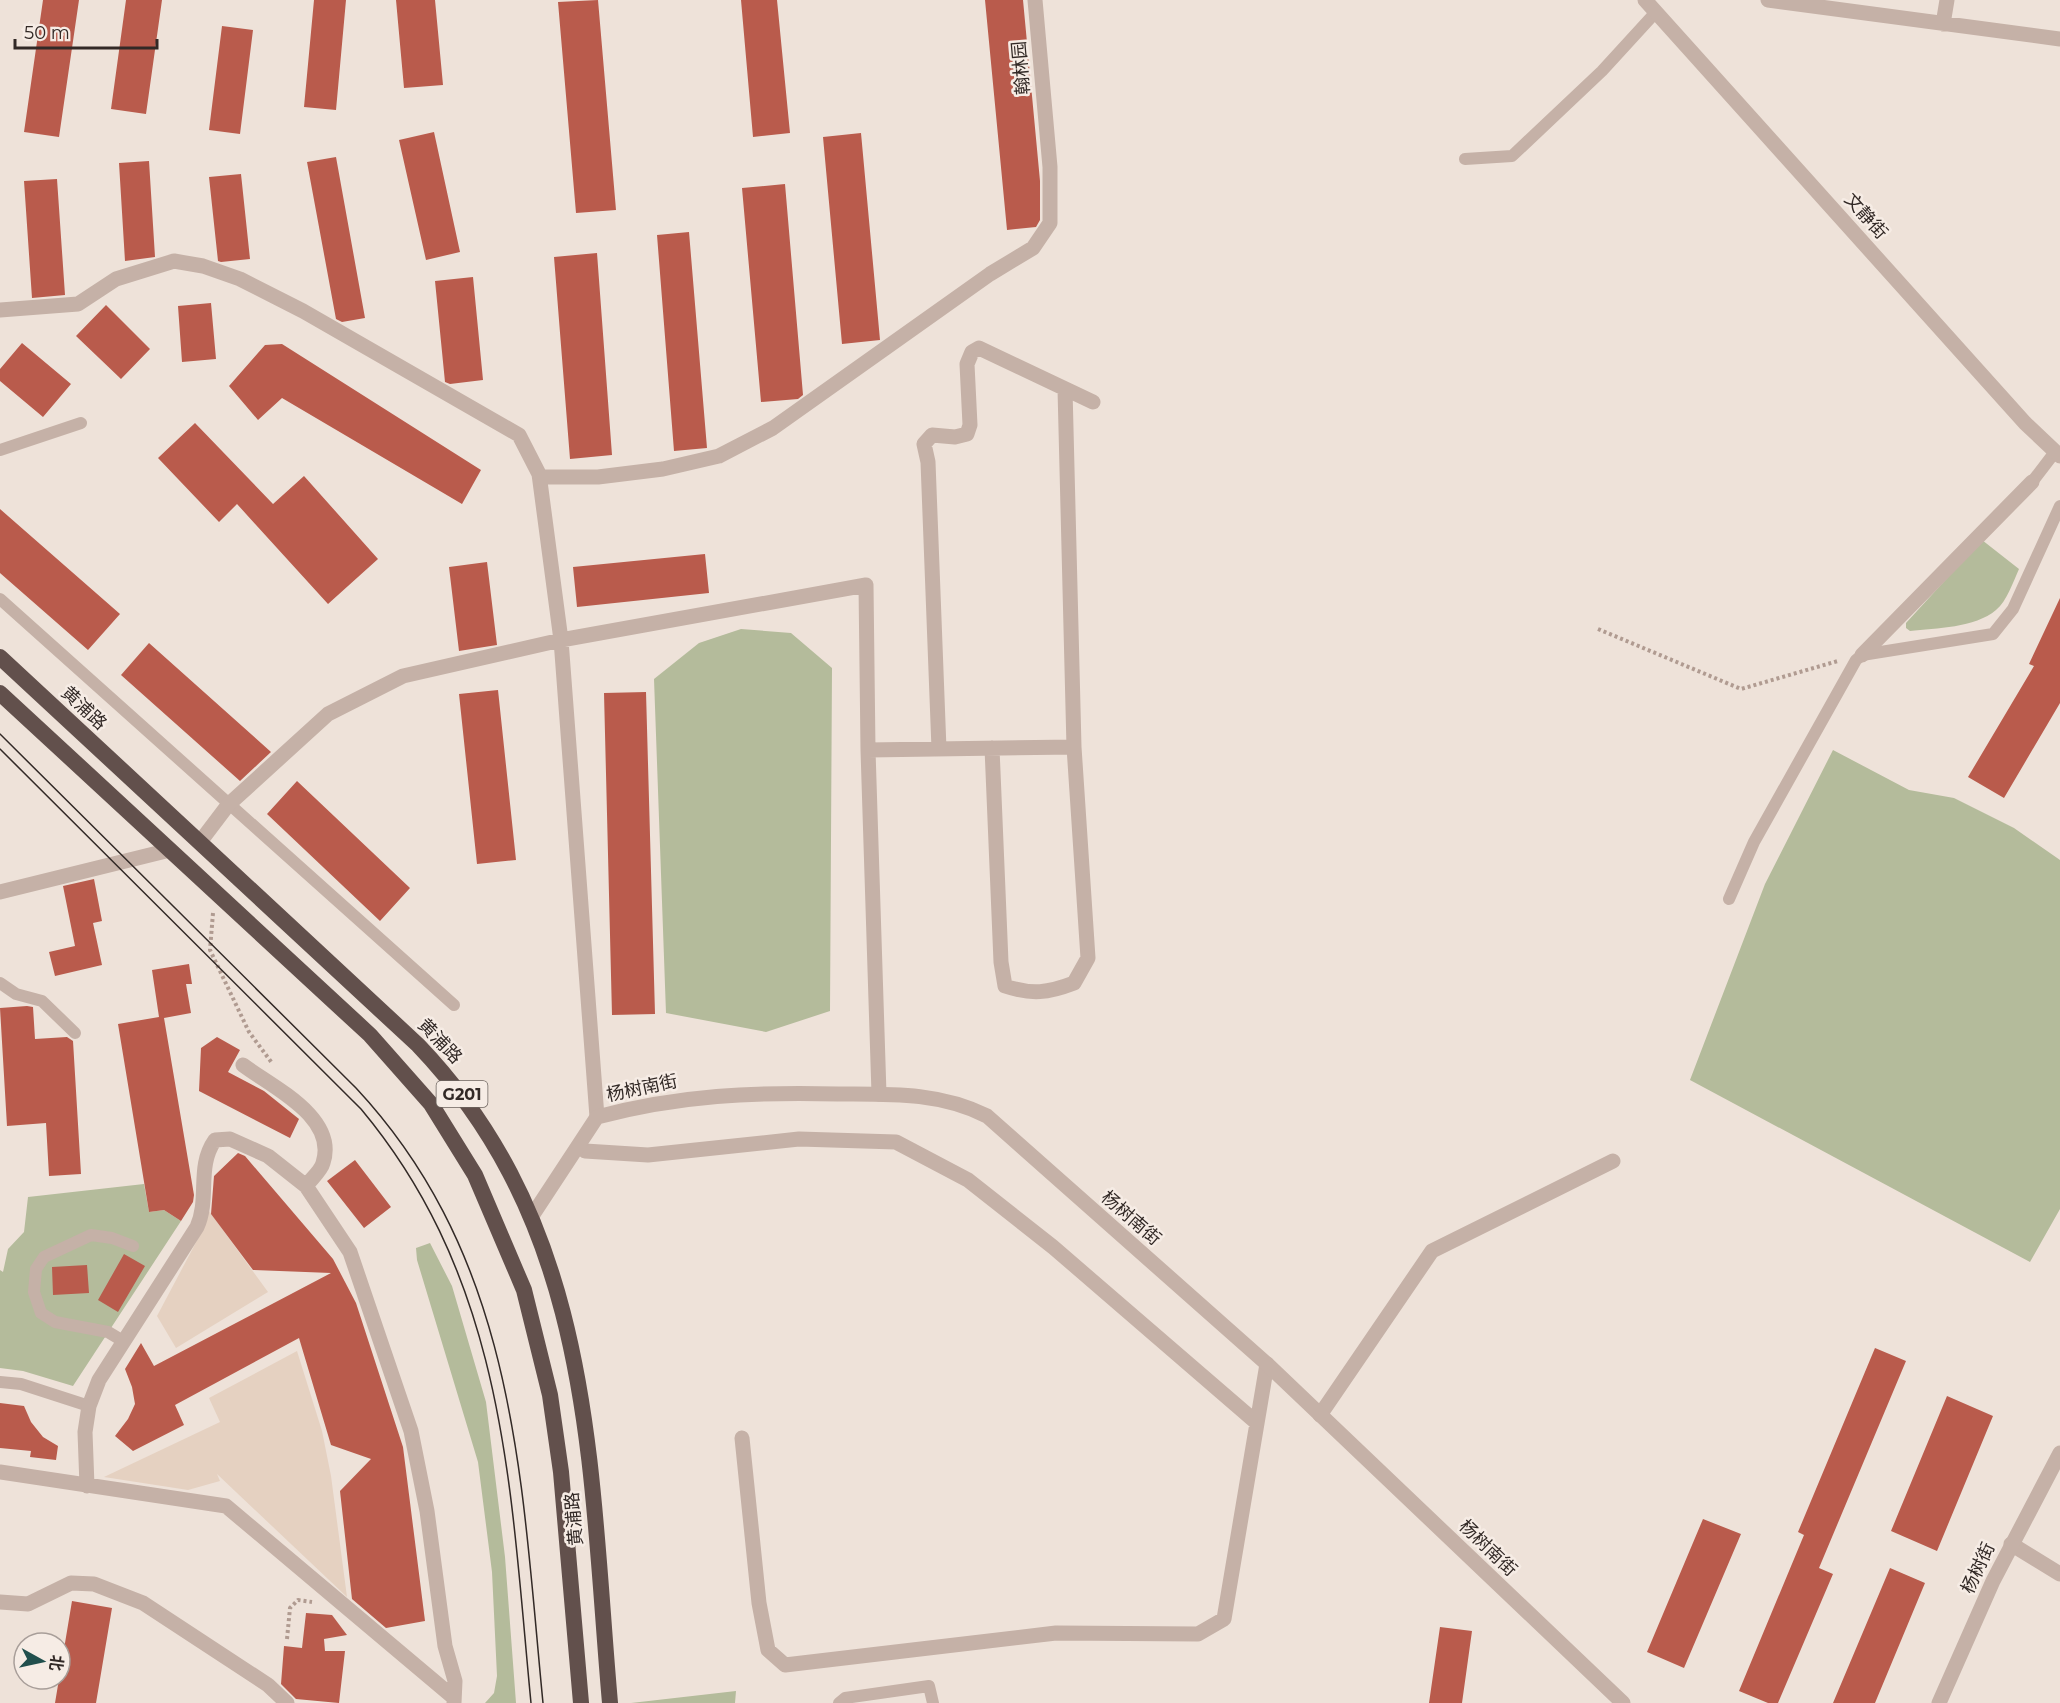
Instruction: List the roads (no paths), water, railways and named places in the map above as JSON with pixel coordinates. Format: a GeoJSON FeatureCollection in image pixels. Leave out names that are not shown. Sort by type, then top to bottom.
{"type":"FeatureCollection","features":[{"type":"Feature","properties":{"kind":"highway","name":"黄浦路"},"geometry":{"type":"LineString","coordinates":[[0,657],[388,1016],[445,1073],[492,1138],[532,1216],[557,1288],[575,1367],[589,1469],[610,1703]]}},
{"type":"Feature","properties":{"kind":"highway","name":"黄浦路"},"geometry":{"type":"LineString","coordinates":[[0,693],[370,1035],[401,1068],[453,1138],[497,1221],[526,1299],[550,1395],[561,1472],[581,1703]]}},
{"type":"Feature","properties":{"kind":"street","name":"翰林园"},"geometry":{"type":"LineString","coordinates":[[540,477],[598,477],[663,469],[720,456],[773,428],[990,274],[1033,248],[1050,223],[1050,167],[1035,0]]}},
{"type":"Feature","properties":{"kind":"street","name":"文静街"},"geometry":{"type":"LineString","coordinates":[[1645,0],[2017,414],[2057,454]]}},
{"type":"Feature","properties":{"kind":"street"},"geometry":{"type":"LineString","coordinates":[[1768,0],[2060,39]]}},
{"type":"Feature","properties":{"kind":"street"},"geometry":{"type":"LineString","coordinates":[[1943,24],[1947,0]]}},
{"type":"Feature","properties":{"kind":"street"},"geometry":{"type":"LineString","coordinates":[[0,310],[78,304],[116,279],[174,261],[203,266],[240,279],[303,311],[519,435],[540,477],[561,640],[597,1117]]}},
{"type":"Feature","properties":{"kind":"street"},"geometry":{"type":"LineString","coordinates":[[939,749],[928,462],[924,444],[932,435],[956,437],[967,434],[970,425],[967,364],[972,352],[979,348],[1094,402]]}},
{"type":"Feature","properties":{"kind":"street"},"geometry":{"type":"LineString","coordinates":[[992,748],[1001,962],[1005,986],[1020,992],[1049,993],[1074,983],[1088,958],[1074,747],[1065,389]]}},
{"type":"Feature","properties":{"kind":"street"},"geometry":{"type":"LineString","coordinates":[[1862,655],[2032,482]]}},
{"type":"Feature","properties":{"kind":"street"},"geometry":{"type":"LineString","coordinates":[[200,842],[228,806],[328,714],[402,676],[561,640],[867,585],[868,750],[879,1094]]}},
{"type":"Feature","properties":{"kind":"street"},"geometry":{"type":"LineString","coordinates":[[868,750],[1074,747]]}},
{"type":"Feature","properties":{"kind":"street"},"geometry":{"type":"LineString","coordinates":[[0,892],[170,850]]}},
{"type":"Feature","properties":{"kind":"street"},"geometry":{"type":"LineString","coordinates":[[243,1065],[308,1111],[320,1130],[326,1147],[323,1165],[306,1186]]}},
{"type":"Feature","properties":{"kind":"street","name":"杨树南街"},"geometry":{"type":"LineString","coordinates":[[532,1216],[597,1117],[695,1097],[749,1092],[914,1094],[947,1100],[987,1116],[1267,1364],[1623,1703]]}},
{"type":"Feature","properties":{"kind":"street"},"geometry":{"type":"LineString","coordinates":[[87,1486],[85,1432],[89,1406],[99,1380],[204,1212],[202,1170],[209,1149],[215,1140],[230,1139],[268,1156],[306,1186],[350,1252],[411,1431],[427,1511],[445,1646],[456,1681],[453,1700]]}},
{"type":"Feature","properties":{"kind":"street"},"geometry":{"type":"LineString","coordinates":[[585,1150],[648,1155],[799,1139],[896,1142],[968,1180],[1053,1247],[1257,1423]]}},
{"type":"Feature","properties":{"kind":"street"},"geometry":{"type":"LineString","coordinates":[[1320,1415],[1432,1251],[1613,1161]]}},
{"type":"Feature","properties":{"kind":"street"},"geometry":{"type":"LineString","coordinates":[[741,1438],[759,1603],[768,1650],[785,1665],[1056,1633],[1198,1634],[1224,1619],[1267,1364]]}},
{"type":"Feature","properties":{"kind":"street","name":"杨树街"},"geometry":{"type":"LineString","coordinates":[[1940,1703],[2011,1544],[2060,1453]]}},
{"type":"Feature","properties":{"kind":"street"},"geometry":{"type":"LineString","coordinates":[[0,1473],[226,1506],[453,1700]]}},
{"type":"Feature","properties":{"kind":"street"},"geometry":{"type":"LineString","coordinates":[[2011,1544],[2059,1572]]}},
{"type":"Feature","properties":{"kind":"street"},"geometry":{"type":"LineString","coordinates":[[0,1602],[28,1604],[71,1584],[94,1584],[143,1603],[268,1685],[287,1703]]}},
{"type":"Feature","properties":{"kind":"lane"},"geometry":{"type":"LineString","coordinates":[[1465,159],[1512,156],[1602,71],[1656,12]]}},
{"type":"Feature","properties":{"kind":"lane"},"geometry":{"type":"LineString","coordinates":[[0,450],[81,423]]}},
{"type":"Feature","properties":{"kind":"lane"},"geometry":{"type":"LineString","coordinates":[[2032,482],[2057,454]]}},
{"type":"Feature","properties":{"kind":"lane"},"geometry":{"type":"LineString","coordinates":[[1729,899],[1754,842],[1856,660],[1862,655],[1993,634],[2013,609],[2060,506]]}},
{"type":"Feature","properties":{"kind":"lane"},"geometry":{"type":"LineString","coordinates":[[0,599],[228,806],[453,1005]]}},
{"type":"Feature","properties":{"kind":"lane"},"geometry":{"type":"LineString","coordinates":[[0,983],[16,994],[42,1001],[75,1033]]}},
{"type":"Feature","properties":{"kind":"lane"},"geometry":{"type":"LineString","coordinates":[[123,1341],[108,1332],[55,1322],[41,1312],[34,1292],[36,1269],[44,1257],[91,1235],[112,1238],[133,1246]]}},
{"type":"Feature","properties":{"kind":"lane"},"geometry":{"type":"LineString","coordinates":[[0,1382],[21,1384],[89,1406]]}},
{"type":"Feature","properties":{"kind":"lane"},"geometry":{"type":"LineString","coordinates":[[839,1703],[845,1698],[929,1686],[933,1703]]}},
{"type":"Feature","properties":{"kind":"tram line"},"geometry":{"type":"LineString","coordinates":[[0,734],[356,1088],[410,1155],[450,1226],[481,1300],[502,1377],[517,1456],[543,1703]]}},
{"type":"Feature","properties":{"kind":"tram line"},"geometry":{"type":"LineString","coordinates":[[0,749],[361,1109],[409,1176],[446,1245],[473,1317],[493,1391],[516,1544],[531,1703]]}}]}
